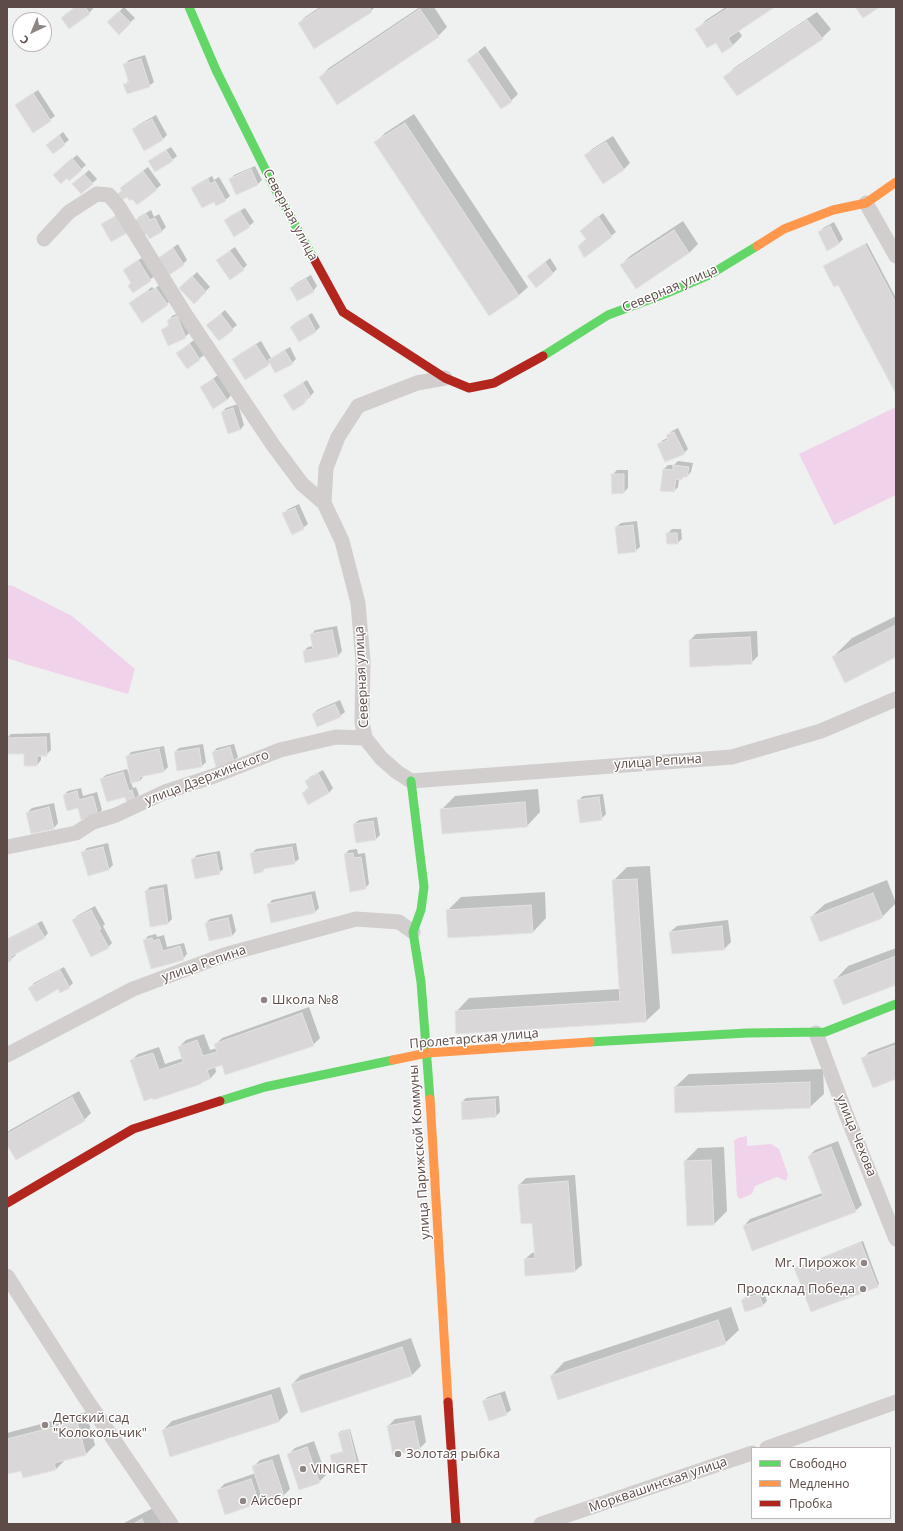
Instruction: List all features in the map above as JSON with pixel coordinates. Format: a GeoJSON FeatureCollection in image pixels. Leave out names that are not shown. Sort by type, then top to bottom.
{"type":"FeatureCollection","features":[{"type":"Feature","properties":{"kind":"street","name":"Северная улица"},"geometry":{"type":"LineString","coordinates":[[189,7],[216,70],[269,178],[343,312],[445,378],[469,388],[494,383],[538,359],[608,314],[667,293],[711,274],[784,230],[833,210],[866,203],[896,182]]}},
{"type":"Feature","properties":{"kind":"street","name":"Северная улица"},"geometry":{"type":"LineString","coordinates":[[44,239],[69,212],[97,194],[109,195],[119,207],[181,307],[273,445],[302,484],[324,503],[342,541],[358,603],[363,660],[362,722],[365,738]]}},
{"type":"Feature","properties":{"kind":"street"},"geometry":{"type":"LineString","coordinates":[[866,203],[896,256]]}},
{"type":"Feature","properties":{"kind":"street","name":"Северная улица"},"geometry":{"type":"LineString","coordinates":[[324,503],[326,468],[338,437],[358,406],[417,383],[445,378]]}},
{"type":"Feature","properties":{"kind":"street","name":"улица Репина"},"geometry":{"type":"LineString","coordinates":[[411,781],[732,757],[821,731],[896,699]]}},
{"type":"Feature","properties":{"kind":"street","name":"улица Дзержинского"},"geometry":{"type":"LineString","coordinates":[[7,847],[76,833],[93,822],[116,815],[165,792],[214,776],[280,750],[336,737],[365,738]]}},
{"type":"Feature","properties":{"kind":"street"},"geometry":{"type":"LineString","coordinates":[[365,738],[381,758],[397,772],[411,781],[424,887],[421,910],[412,932]]}},
{"type":"Feature","properties":{"kind":"street","name":"улица Репина"},"geometry":{"type":"LineString","coordinates":[[7,1055],[133,989],[224,955],[356,919],[398,922],[412,932]]}},
{"type":"Feature","properties":{"kind":"street","name":"улица Парижской Коммуны"},"geometry":{"type":"LineString","coordinates":[[412,932],[421,982],[427,1054],[456,1524]]}},
{"type":"Feature","properties":{"kind":"street","name":"Пролетарская улица"},"geometry":{"type":"LineString","coordinates":[[7,1204],[133,1129],[265,1088],[427,1054],[747,1033],[825,1032],[896,1004]]}},
{"type":"Feature","properties":{"kind":"street","name":"улица Чехова"},"geometry":{"type":"LineString","coordinates":[[816,1033],[846,1114],[896,1239]]}},
{"type":"Feature","properties":{"kind":"street"},"geometry":{"type":"LineString","coordinates":[[7,1276],[84,1396],[171,1524]]}},
{"type":"Feature","properties":{"kind":"street"},"geometry":{"type":"LineString","coordinates":[[770,1447],[896,1402]]}},
{"type":"Feature","properties":{"kind":"street","name":"Морквашинская улица"},"geometry":{"type":"LineString","coordinates":[[541,1524],[751,1453]]}},
{"type":"Feature","properties":{"kind":"shaded area"},"geometry":{"type":"Polygon","coordinates":[[[896,407],[896,495],[834,525],[799,454],[896,407]]]}},
{"type":"Feature","properties":{"kind":"shaded area"},"geometry":{"type":"Polygon","coordinates":[[[7,585],[13,586],[72,616],[135,669],[128,694],[7,658],[7,585]]]}},
{"type":"Feature","properties":{"kind":"shaded area"},"geometry":{"type":"Polygon","coordinates":[[[747,1136],[747,1146],[771,1144],[779,1149],[788,1175],[786,1181],[777,1177],[755,1186],[752,1194],[740,1199],[737,1196],[734,1141],[738,1138],[747,1136]]]}},
{"type":"Feature","properties":{"kind":"building"},"geometry":{"type":"Polygon","coordinates":[[[75,7],[85,7],[90,14],[69,29],[61,18],[75,7]]]}},
{"type":"Feature","properties":{"kind":"building"},"geometry":{"type":"Polygon","coordinates":[[[323,7],[369,7],[372,12],[314,49],[298,23],[323,7]]]}},
{"type":"Feature","properties":{"kind":"building"},"geometry":{"type":"Polygon","coordinates":[[[730,7],[775,7],[728,38],[733,46],[722,53],[716,43],[707,48],[695,29],[730,7]]]}},
{"type":"Feature","properties":{"kind":"building"},"geometry":{"type":"Polygon","coordinates":[[[855,7],[880,7],[863,18],[855,7]]]}},
{"type":"Feature","properties":{"kind":"building"},"geometry":{"type":"Polygon","coordinates":[[[420,9],[439,37],[337,105],[319,77],[420,9]]]}},
{"type":"Feature","properties":{"kind":"building"},"geometry":{"type":"Polygon","coordinates":[[[119,11],[131,23],[119,35],[107,22],[119,11]]]}},
{"type":"Feature","properties":{"kind":"building"},"geometry":{"type":"Polygon","coordinates":[[[807,20],[823,39],[737,96],[723,77],[807,20]]]}},
{"type":"Feature","properties":{"kind":"building"},"geometry":{"type":"Polygon","coordinates":[[[478,52],[512,102],[501,109],[467,60],[478,52]]]}},
{"type":"Feature","properties":{"kind":"building"},"geometry":{"type":"Polygon","coordinates":[[[141,59],[150,87],[127,94],[123,84],[129,83],[123,64],[141,59]]]}},
{"type":"Feature","properties":{"kind":"building"},"geometry":{"type":"Polygon","coordinates":[[[33,93],[51,121],[33,133],[15,105],[33,93]]]}},
{"type":"Feature","properties":{"kind":"building"},"geometry":{"type":"Polygon","coordinates":[[[152,119],[163,140],[144,151],[132,129],[152,119]]]}},
{"type":"Feature","properties":{"kind":"building"},"geometry":{"type":"Polygon","coordinates":[[[405,123],[519,296],[489,316],[374,142],[405,123]]]}},
{"type":"Feature","properties":{"kind":"building"},"geometry":{"type":"Polygon","coordinates":[[[59,135],[65,145],[53,154],[46,145],[59,135]]]}},
{"type":"Feature","properties":{"kind":"building"},"geometry":{"type":"Polygon","coordinates":[[[606,142],[624,170],[603,184],[584,155],[606,142]]]}},
{"type":"Feature","properties":{"kind":"building"},"geometry":{"type":"Polygon","coordinates":[[[166,150],[173,161],[155,172],[148,161],[166,150]]]}},
{"type":"Feature","properties":{"kind":"building"},"geometry":{"type":"Polygon","coordinates":[[[72,158],[82,170],[69,181],[67,178],[61,184],[53,175],[72,158]]]}},
{"type":"Feature","properties":{"kind":"building"},"geometry":{"type":"Polygon","coordinates":[[[251,169],[258,185],[236,195],[229,179],[251,169]]]}},
{"type":"Feature","properties":{"kind":"building"},"geometry":{"type":"Polygon","coordinates":[[[143,171],[157,190],[137,205],[132,199],[130,201],[127,197],[121,201],[117,194],[122,191],[120,188],[143,171]]]}},
{"type":"Feature","properties":{"kind":"building"},"geometry":{"type":"Polygon","coordinates":[[[84,174],[93,184],[81,194],[72,184],[84,174]]]}},
{"type":"Feature","properties":{"kind":"building"},"geometry":{"type":"Polygon","coordinates":[[[208,179],[210,184],[215,181],[226,201],[216,206],[214,202],[202,208],[191,188],[208,179]]]}},
{"type":"Feature","properties":{"kind":"building"},"geometry":{"type":"Polygon","coordinates":[[[240,211],[250,227],[234,237],[224,220],[240,211]]]}},
{"type":"Feature","properties":{"kind":"building"},"geometry":{"type":"Polygon","coordinates":[[[146,214],[150,220],[155,218],[162,232],[149,239],[147,234],[142,237],[134,221],[146,214]]]}},
{"type":"Feature","properties":{"kind":"building"},"geometry":{"type":"Polygon","coordinates":[[[117,215],[127,233],[111,242],[101,224],[117,215]]]}},
{"type":"Feature","properties":{"kind":"building"},"geometry":{"type":"Polygon","coordinates":[[[598,216],[612,237],[584,258],[578,246],[586,239],[580,231],[598,216]]]}},
{"type":"Feature","properties":{"kind":"building"},"geometry":{"type":"Polygon","coordinates":[[[830,226],[839,244],[827,251],[818,232],[830,226]]]}},
{"type":"Feature","properties":{"kind":"building"},"geometry":{"type":"Polygon","coordinates":[[[674,230],[689,253],[636,289],[620,265],[674,230]]]}},
{"type":"Feature","properties":{"kind":"building"},"geometry":{"type":"Polygon","coordinates":[[[865,244],[896,303],[896,394],[838,285],[834,287],[823,266],[865,244]]]}},
{"type":"Feature","properties":{"kind":"building"},"geometry":{"type":"Polygon","coordinates":[[[173,248],[184,265],[169,275],[158,258],[173,248]]]}},
{"type":"Feature","properties":{"kind":"building"},"geometry":{"type":"Polygon","coordinates":[[[230,251],[244,270],[230,280],[216,260],[230,251]]]}},
{"type":"Feature","properties":{"kind":"building"},"geometry":{"type":"Polygon","coordinates":[[[138,260],[151,281],[133,293],[128,286],[131,283],[123,270],[138,260]]]}},
{"type":"Feature","properties":{"kind":"building"},"geometry":{"type":"Polygon","coordinates":[[[545,262],[553,274],[536,288],[527,276],[545,262]]]}},
{"type":"Feature","properties":{"kind":"building"},"geometry":{"type":"Polygon","coordinates":[[[192,276],[206,292],[194,304],[179,288],[192,276]]]}},
{"type":"Feature","properties":{"kind":"building"},"geometry":{"type":"Polygon","coordinates":[[[306,279],[314,292],[297,301],[290,288],[306,279]]]}},
{"type":"Feature","properties":{"kind":"building"},"geometry":{"type":"Polygon","coordinates":[[[156,288],[168,305],[142,323],[129,303],[148,290],[149,292],[156,288]]]}},
{"type":"Feature","properties":{"kind":"building"},"geometry":{"type":"Polygon","coordinates":[[[221,314],[233,330],[219,341],[206,325],[221,314]]]}},
{"type":"Feature","properties":{"kind":"building"},"geometry":{"type":"Polygon","coordinates":[[[177,316],[186,338],[168,346],[161,330],[169,326],[167,320],[177,316]]]}},
{"type":"Feature","properties":{"kind":"building"},"geometry":{"type":"Polygon","coordinates":[[[308,316],[316,332],[299,342],[290,327],[308,316]]]}},
{"type":"Feature","properties":{"kind":"building"},"geometry":{"type":"Polygon","coordinates":[[[190,344],[200,360],[187,369],[176,353],[190,344]]]}},
{"type":"Feature","properties":{"kind":"building"},"geometry":{"type":"Polygon","coordinates":[[[256,345],[269,365],[245,380],[232,359],[256,345]]]}},
{"type":"Feature","properties":{"kind":"building"},"geometry":{"type":"Polygon","coordinates":[[[285,351],[293,364],[275,373],[268,360],[285,351]]]}},
{"type":"Feature","properties":{"kind":"building"},"geometry":{"type":"Polygon","coordinates":[[[213,379],[227,400],[213,409],[200,387],[213,379]]]}},
{"type":"Feature","properties":{"kind":"building"},"geometry":{"type":"Polygon","coordinates":[[[303,383],[311,397],[293,411],[283,395],[303,383]]]}},
{"type":"Feature","properties":{"kind":"building"},"geometry":{"type":"Polygon","coordinates":[[[233,408],[240,430],[228,434],[221,412],[233,408]]]}},
{"type":"Feature","properties":{"kind":"building"},"geometry":{"type":"Polygon","coordinates":[[[674,432],[685,454],[665,462],[657,444],[668,440],[666,435],[674,432]]]}},
{"type":"Feature","properties":{"kind":"building"},"geometry":{"type":"Polygon","coordinates":[[[673,465],[689,467],[687,477],[682,477],[682,480],[676,479],[674,492],[660,491],[663,469],[673,470],[673,465]]]}},
{"type":"Feature","properties":{"kind":"building"},"geometry":{"type":"Polygon","coordinates":[[[611,474],[624,474],[624,493],[612,494],[611,474]]]}},
{"type":"Feature","properties":{"kind":"building"},"geometry":{"type":"Polygon","coordinates":[[[295,508],[304,529],[292,535],[282,513],[295,508]]]}},
{"type":"Feature","properties":{"kind":"building"},"geometry":{"type":"Polygon","coordinates":[[[633,525],[636,552],[618,554],[615,527],[633,525]]]}},
{"type":"Feature","properties":{"kind":"building"},"geometry":{"type":"Polygon","coordinates":[[[666,533],[677,533],[678,544],[667,544],[666,533]]]}},
{"type":"Feature","properties":{"kind":"building"},"geometry":{"type":"Polygon","coordinates":[[[896,625],[896,657],[845,683],[832,657],[896,625]]]}},
{"type":"Feature","properties":{"kind":"building"},"geometry":{"type":"Polygon","coordinates":[[[332,630],[338,657],[305,663],[303,651],[313,649],[310,634],[332,630]]]}},
{"type":"Feature","properties":{"kind":"building"},"geometry":{"type":"Polygon","coordinates":[[[750,637],[752,664],[690,667],[689,640],[750,637]]]}},
{"type":"Feature","properties":{"kind":"building"},"geometry":{"type":"Polygon","coordinates":[[[335,704],[341,717],[317,727],[312,714],[335,704]]]}},
{"type":"Feature","properties":{"kind":"building"},"geometry":{"type":"Polygon","coordinates":[[[46,737],[47,756],[37,756],[37,766],[24,766],[24,754],[7,754],[7,738],[46,737]]]}},
{"type":"Feature","properties":{"kind":"building"},"geometry":{"type":"Polygon","coordinates":[[[230,747],[234,762],[216,767],[212,752],[230,747]]]}},
{"type":"Feature","properties":{"kind":"building"},"geometry":{"type":"Polygon","coordinates":[[[199,748],[202,767],[177,771],[174,752],[199,748]]]}},
{"type":"Feature","properties":{"kind":"building"},"geometry":{"type":"Polygon","coordinates":[[[159,749],[164,772],[139,777],[140,781],[131,783],[126,756],[159,749]]]}},
{"type":"Feature","properties":{"kind":"building"},"geometry":{"type":"Polygon","coordinates":[[[123,772],[129,791],[132,790],[135,800],[127,803],[125,797],[107,802],[100,779],[123,772]]]}},
{"type":"Feature","properties":{"kind":"building"},"geometry":{"type":"Polygon","coordinates":[[[318,773],[329,793],[308,805],[302,793],[309,789],[305,781],[318,773]]]}},
{"type":"Feature","properties":{"kind":"building"},"geometry":{"type":"Polygon","coordinates":[[[77,791],[79,800],[93,796],[98,815],[81,820],[78,808],[67,811],[63,795],[77,791]]]}},
{"type":"Feature","properties":{"kind":"building"},"geometry":{"type":"Polygon","coordinates":[[[599,797],[602,820],[580,823],[577,800],[599,797]]]}},
{"type":"Feature","properties":{"kind":"building"},"geometry":{"type":"Polygon","coordinates":[[[525,802],[527,827],[442,834],[440,809],[525,802]]]}},
{"type":"Feature","properties":{"kind":"building"},"geometry":{"type":"Polygon","coordinates":[[[49,807],[54,829],[31,834],[26,813],[49,807]]]}},
{"type":"Feature","properties":{"kind":"building"},"geometry":{"type":"Polygon","coordinates":[[[373,821],[376,840],[356,843],[353,824],[373,821]]]}},
{"type":"Feature","properties":{"kind":"building"},"geometry":{"type":"Polygon","coordinates":[[[103,847],[109,870],[88,876],[81,852],[103,847]]]}},
{"type":"Feature","properties":{"kind":"building"},"geometry":{"type":"Polygon","coordinates":[[[292,847],[295,864],[262,869],[263,872],[254,874],[250,853],[292,847]]]}},
{"type":"Feature","properties":{"kind":"building"},"geometry":{"type":"Polygon","coordinates":[[[353,853],[354,858],[361,857],[366,889],[350,892],[344,854],[353,853]]]}},
{"type":"Feature","properties":{"kind":"building"},"geometry":{"type":"Polygon","coordinates":[[[216,854],[220,874],[195,879],[191,859],[216,854]]]}},
{"type":"Feature","properties":{"kind":"building"},"geometry":{"type":"Polygon","coordinates":[[[637,879],[646,1022],[456,1034],[455,1011],[620,1001],[612,880],[637,879]]]}},
{"type":"Feature","properties":{"kind":"building"},"geometry":{"type":"Polygon","coordinates":[[[163,888],[168,924],[150,927],[145,891],[163,888]]]}},
{"type":"Feature","properties":{"kind":"building"},"geometry":{"type":"Polygon","coordinates":[[[873,893],[883,918],[820,942],[810,917],[873,893]]]}},
{"type":"Feature","properties":{"kind":"building"},"geometry":{"type":"Polygon","coordinates":[[[311,895],[315,913],[271,923],[267,904],[311,895]]]}},
{"type":"Feature","properties":{"kind":"building"},"geometry":{"type":"Polygon","coordinates":[[[531,905],[533,933],[448,938],[446,910],[531,905]]]}},
{"type":"Feature","properties":{"kind":"building"},"geometry":{"type":"Polygon","coordinates":[[[91,910],[101,929],[99,930],[109,948],[91,957],[72,920],[91,910]]]}},
{"type":"Feature","properties":{"kind":"building"},"geometry":{"type":"Polygon","coordinates":[[[228,918],[232,936],[209,941],[205,923],[228,918]]]}},
{"type":"Feature","properties":{"kind":"building"},"geometry":{"type":"Polygon","coordinates":[[[37,924],[45,938],[10,957],[12,960],[7,963],[7,940],[37,924]]]}},
{"type":"Feature","properties":{"kind":"building"},"geometry":{"type":"Polygon","coordinates":[[[722,926],[724,950],[672,954],[669,932],[722,926]]]}},
{"type":"Feature","properties":{"kind":"building"},"geometry":{"type":"Polygon","coordinates":[[[152,938],[153,941],[159,939],[163,951],[180,946],[184,960],[151,969],[143,940],[152,938]]]}},
{"type":"Feature","properties":{"kind":"building"},"geometry":{"type":"Polygon","coordinates":[[[896,956],[896,985],[843,1005],[833,980],[896,956]]]}},
{"type":"Feature","properties":{"kind":"building"},"geometry":{"type":"Polygon","coordinates":[[[60,970],[70,988],[60,993],[58,989],[36,1002],[28,988],[60,970]]]}},
{"type":"Feature","properties":{"kind":"building"},"geometry":{"type":"Polygon","coordinates":[[[302,1013],[314,1046],[225,1075],[222,1065],[207,1070],[210,1079],[201,1084],[153,1100],[152,1098],[144,1101],[130,1060],[153,1053],[159,1070],[183,1062],[178,1047],[197,1040],[203,1056],[217,1052],[214,1044],[302,1013]]]}},
{"type":"Feature","properties":{"kind":"building"},"geometry":{"type":"Polygon","coordinates":[[[896,1045],[896,1079],[873,1088],[861,1058],[896,1045]]]}},
{"type":"Feature","properties":{"kind":"building"},"geometry":{"type":"Polygon","coordinates":[[[810,1082],[810,1108],[675,1113],[674,1087],[810,1082]]]}},
{"type":"Feature","properties":{"kind":"building"},"geometry":{"type":"Polygon","coordinates":[[[72,1097],[85,1121],[16,1160],[7,1145],[7,1134],[72,1097]]]}},
{"type":"Feature","properties":{"kind":"building"},"geometry":{"type":"Polygon","coordinates":[[[495,1099],[496,1117],[462,1120],[461,1102],[495,1099]]]}},
{"type":"Feature","properties":{"kind":"building"},"geometry":{"type":"Polygon","coordinates":[[[831,1147],[856,1212],[752,1251],[743,1226],[823,1196],[808,1156],[831,1147]]]}},
{"type":"Feature","properties":{"kind":"building"},"geometry":{"type":"Polygon","coordinates":[[[711,1160],[714,1225],[687,1226],[684,1161],[711,1160]]]}},
{"type":"Feature","properties":{"kind":"building"},"geometry":{"type":"Polygon","coordinates":[[[568,1181],[575,1272],[525,1276],[524,1259],[535,1258],[532,1223],[521,1224],[518,1185],[568,1181]]]}},
{"type":"Feature","properties":{"kind":"building"},"geometry":{"type":"Polygon","coordinates":[[[861,1243],[878,1287],[811,1312],[794,1268],[861,1243]]]}},
{"type":"Feature","properties":{"kind":"building"},"geometry":{"type":"Polygon","coordinates":[[[759,1294],[763,1306],[745,1312],[741,1300],[759,1294]]]}},
{"type":"Feature","properties":{"kind":"building"},"geometry":{"type":"Polygon","coordinates":[[[718,1320],[726,1344],[558,1400],[550,1376],[718,1320]]]}},
{"type":"Feature","properties":{"kind":"building"},"geometry":{"type":"Polygon","coordinates":[[[402,1347],[412,1376],[301,1413],[291,1384],[402,1347]]]}},
{"type":"Feature","properties":{"kind":"building"},"geometry":{"type":"Polygon","coordinates":[[[271,1395],[279,1422],[170,1457],[162,1430],[271,1395]]]}},
{"type":"Feature","properties":{"kind":"building"},"geometry":{"type":"Polygon","coordinates":[[[500,1395],[507,1415],[489,1421],[482,1401],[500,1395]]]}},
{"type":"Feature","properties":{"kind":"building"},"geometry":{"type":"Polygon","coordinates":[[[77,1421],[86,1455],[54,1463],[56,1470],[23,1478],[21,1471],[7,1474],[7,1439],[77,1421]]]}},
{"type":"Feature","properties":{"kind":"building"},"geometry":{"type":"Polygon","coordinates":[[[414,1421],[420,1450],[393,1455],[387,1426],[414,1421]]]}},
{"type":"Feature","properties":{"kind":"building"},"geometry":{"type":"Polygon","coordinates":[[[349,1430],[358,1469],[335,1474],[330,1455],[343,1452],[338,1433],[349,1430]]]}},
{"type":"Feature","properties":{"kind":"building","name":"VINIGRET"},"geometry":{"type":"Polygon","coordinates":[[[307,1447],[320,1483],[299,1490],[287,1454],[307,1447]]]}},
{"type":"Feature","properties":{"kind":"building"},"geometry":{"type":"Polygon","coordinates":[[[272,1460],[284,1496],[264,1503],[252,1466],[272,1460]]]}},
{"type":"Feature","properties":{"kind":"building"},"geometry":{"type":"Polygon","coordinates":[[[251,1479],[259,1503],[225,1515],[217,1490],[251,1479]]]}},
{"type":"Feature","properties":{"kind":"building"},"geometry":{"type":"Polygon","coordinates":[[[142,1519],[144,1524],[133,1524],[142,1519]]]}},
{"type":"Feature","properties":{"kind":"traffic: fast"},"geometry":{"type":"LineString","coordinates":[[189,7],[216,70],[273,185],[314,259]]}},
{"type":"Feature","properties":{"kind":"traffic: fast"},"geometry":{"type":"LineString","coordinates":[[543,356],[608,315],[667,293],[711,274],[757,246]]}},
{"type":"Feature","properties":{"kind":"traffic: fast"},"geometry":{"type":"LineString","coordinates":[[411,781],[424,887],[421,910],[413,932],[421,982],[430,1099]]}},
{"type":"Feature","properties":{"kind":"traffic: fast"},"geometry":{"type":"LineString","coordinates":[[590,1042],[747,1033],[825,1032],[896,1004]]}},
{"type":"Feature","properties":{"kind":"traffic: fast"},"geometry":{"type":"LineString","coordinates":[[220,1101],[265,1087],[393,1060]]}},
{"type":"Feature","properties":{"kind":"traffic: slow"},"geometry":{"type":"LineString","coordinates":[[757,246],[784,229],[833,210],[866,203],[896,182]]}},
{"type":"Feature","properties":{"kind":"traffic: slow"},"geometry":{"type":"LineString","coordinates":[[393,1060],[427,1053],[590,1042]]}},
{"type":"Feature","properties":{"kind":"traffic: slow"},"geometry":{"type":"LineString","coordinates":[[430,1099],[448,1402]]}},
{"type":"Feature","properties":{"kind":"traffic: jam"},"geometry":{"type":"LineString","coordinates":[[314,259],[343,312],[445,378],[469,388],[494,383],[543,356]]}},
{"type":"Feature","properties":{"kind":"traffic: jam"},"geometry":{"type":"LineString","coordinates":[[7,1203],[133,1129],[220,1101]]}},
{"type":"Feature","properties":{"kind":"traffic: jam"},"geometry":{"type":"LineString","coordinates":[[448,1402],[456,1524]]}},
{"type":"Feature","properties":{"kind":"place","name":"Школа №8"},"geometry":{"type":"Point","coordinates":[264,1000]}},
{"type":"Feature","properties":{"kind":"place","name":"Mr. Пирожок"},"geometry":{"type":"Point","coordinates":[864,1263]}},
{"type":"Feature","properties":{"kind":"place","name":"Продсклад Победа"},"geometry":{"type":"Point","coordinates":[863,1289]}},
{"type":"Feature","properties":{"kind":"place","name":"Детский сад \"Колокольчик\""},"geometry":{"type":"Point","coordinates":[45,1425]}},
{"type":"Feature","properties":{"kind":"place","name":"Золотая рыбка"},"geometry":{"type":"Point","coordinates":[398,1454]}},
{"type":"Feature","properties":{"kind":"place","name":"VINIGRET"},"geometry":{"type":"Point","coordinates":[303,1469]}},
{"type":"Feature","properties":{"kind":"place","name":"Айсберг"},"geometry":{"type":"Point","coordinates":[243,1501]}}]}
